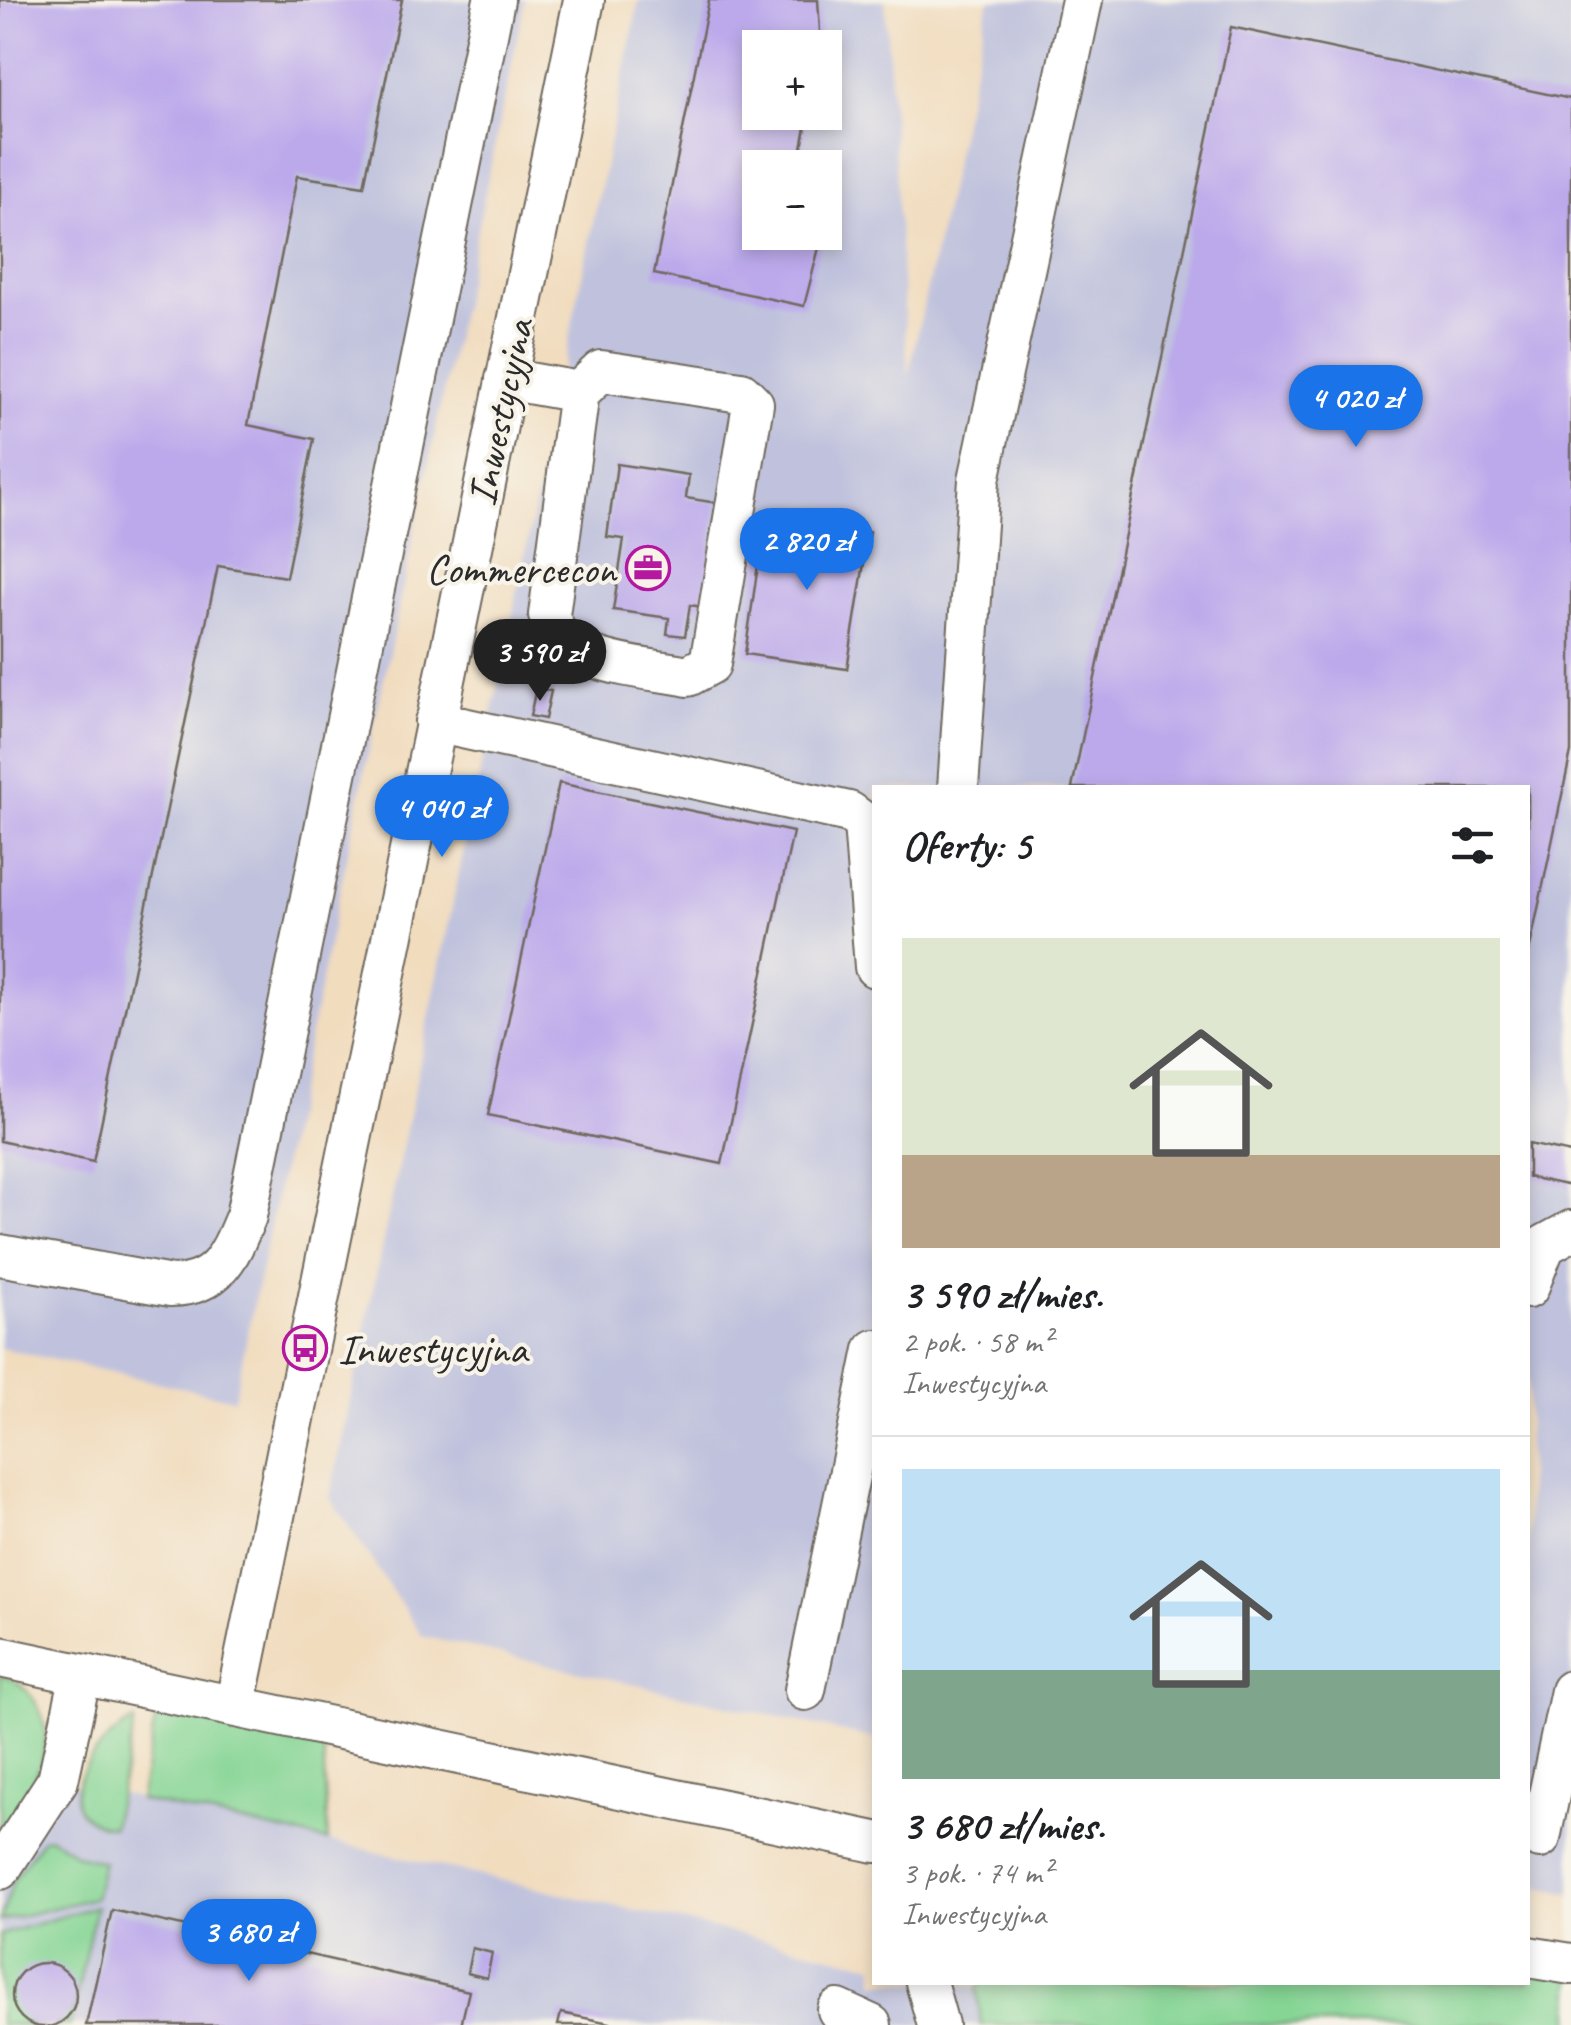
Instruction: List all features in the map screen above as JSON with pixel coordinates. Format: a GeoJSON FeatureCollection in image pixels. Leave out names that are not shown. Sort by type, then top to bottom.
{"type":"FeatureCollection","features":[{"type":"Feature","properties":{"kind":"street"},"geometry":{"type":"LineString","coordinates":[[0,1255],[170,1286],[195,1286],[210,1277],[225,1259],[240,1229],[494,0]]}},
{"type":"Feature","properties":{"kind":"street","name":"Inwestycyjna"},"geometry":{"type":"LineString","coordinates":[[235,1707],[584,0]]}},
{"type":"Feature","properties":{"kind":"street"},"geometry":{"type":"LineString","coordinates":[[958,785],[978,480],[1082,0]]}},
{"type":"Feature","properties":{"kind":"street"},"geometry":{"type":"LineString","coordinates":[[602,370],[741,392],[753,404],[710,664],[700,672],[688,676],[588,655],[569,646],[552,629],[549,615],[579,392],[602,370]]}},
{"type":"Feature","properties":{"kind":"street"},"geometry":{"type":"LineString","coordinates":[[506,379],[579,392]]}},
{"type":"Feature","properties":{"kind":"street"},"geometry":{"type":"LineString","coordinates":[[434,722],[849,812],[864,823],[872,928]]}},
{"type":"Feature","properties":{"kind":"street"},"geometry":{"type":"LineString","coordinates":[[1530,1283],[1545,1245],[1571,1232]]}},
{"type":"Feature","properties":{"kind":"street"},"geometry":{"type":"LineString","coordinates":[[805,1690],[872,1365]]}},
{"type":"Feature","properties":{"kind":"street"},"geometry":{"type":"LineString","coordinates":[[0,1657],[872,1841]]}},
{"type":"Feature","properties":{"kind":"street"},"geometry":{"type":"LineString","coordinates":[[0,1869],[58,1780],[81,1674]]}},
{"type":"Feature","properties":{"kind":"street"},"geometry":{"type":"LineString","coordinates":[[1546,1839],[1571,1692]]}},
{"type":"Feature","properties":{"kind":"street"},"geometry":{"type":"LineString","coordinates":[[1530,1957],[1571,1964]]}},
{"type":"Feature","properties":{"kind":"shaded area"},"geometry":{"type":"Polygon","coordinates":[[[0,0],[525,0],[234,1399],[0,1348],[0,0]]]}},
{"type":"Feature","properties":{"kind":"shaded area"},"geometry":{"type":"Polygon","coordinates":[[[639,0],[885,0],[908,377],[989,0],[1571,0],[1571,1894],[1530,1885],[1530,785],[872,785],[872,1738],[422,1636],[330,1498],[639,0]]]}},
{"type":"Feature","properties":{"kind":"shaded area"},"geometry":{"type":"Polygon","coordinates":[[[0,1767],[872,1964],[872,1985],[977,1987],[981,2025],[0,2025],[0,1767]]]}},
{"type":"Feature","properties":{"kind":"green space"},"geometry":{"type":"Polygon","coordinates":[[[0,1675],[18,1683],[32,1697],[42,1715],[45,1733],[39,1768],[0,1834],[0,1675]]]}},
{"type":"Feature","properties":{"kind":"green space"},"geometry":{"type":"Polygon","coordinates":[[[166,1711],[323,1747],[328,1841],[139,1800],[156,1716],[166,1711]]]}},
{"type":"Feature","properties":{"kind":"green space"},"geometry":{"type":"Polygon","coordinates":[[[135,1721],[112,1827],[90,1820],[78,1808],[76,1793],[81,1776],[104,1743],[135,1721]]]}},
{"type":"Feature","properties":{"kind":"green space"},"geometry":{"type":"Polygon","coordinates":[[[51,1837],[77,1855],[103,1862],[94,1898],[0,1921],[14,1879],[43,1838],[51,1837]]]}},
{"type":"Feature","properties":{"kind":"green space"},"geometry":{"type":"Polygon","coordinates":[[[96,1906],[70,2025],[0,2025],[0,1935],[96,1906]]]}},
{"type":"Feature","properties":{"kind":"green space"},"geometry":{"type":"Polygon","coordinates":[[[1530,1968],[1571,1975],[1571,2025],[981,2025],[977,1988],[1530,1985],[1530,1968]]]}},
{"type":"Feature","properties":{"kind":"building"},"geometry":{"type":"Polygon","coordinates":[[[0,0],[402,0],[364,186],[297,176],[248,425],[314,439],[286,577],[218,566],[93,1162],[0,1141],[0,0]]]}},
{"type":"Feature","properties":{"kind":"building"},"geometry":{"type":"Polygon","coordinates":[[[709,0],[818,0],[820,30],[742,30],[742,130],[805,130],[802,150],[742,150],[742,250],[818,250],[804,306],[654,274],[709,0]]]}},
{"type":"Feature","properties":{"kind":"building"},"geometry":{"type":"Polygon","coordinates":[[[1231,27],[1571,99],[1571,752],[1530,947],[1530,785],[1073,785],[1231,27]]]}},
{"type":"Feature","properties":{"kind":"building","name":"Commercecon"},"geometry":{"type":"Polygon","coordinates":[[[617,464],[689,475],[686,498],[717,503],[702,607],[690,605],[685,636],[667,634],[669,618],[613,610],[624,539],[607,537],[617,464]]]}},
{"type":"Feature","properties":{"kind":"building"},"geometry":{"type":"Polygon","coordinates":[[[765,517],[869,532],[847,669],[745,654],[765,517]]]}},
{"type":"Feature","properties":{"kind":"building"},"geometry":{"type":"Polygon","coordinates":[[[536,688],[551,691],[545,719],[530,716],[536,688]]]}},
{"type":"Feature","properties":{"kind":"building"},"geometry":{"type":"Polygon","coordinates":[[[559,783],[793,832],[722,1164],[488,1115],[559,783]]]}},
{"type":"Feature","properties":{"kind":"building"},"geometry":{"type":"Polygon","coordinates":[[[1530,1144],[1571,1153],[1571,1186],[1530,1177],[1530,1144]]]}},
{"type":"Feature","properties":{"kind":"building"},"geometry":{"type":"Polygon","coordinates":[[[112,1910],[469,1991],[461,2025],[86,2025],[112,1910]]]}},
{"type":"Feature","properties":{"kind":"building"},"geometry":{"type":"Polygon","coordinates":[[[472,1948],[492,1953],[487,1978],[467,1973],[472,1948]]]}},
{"type":"Feature","properties":{"kind":"building"},"geometry":{"type":"Polygon","coordinates":[[[32,1966],[56,1966],[73,1983],[73,2007],[56,2024],[32,2024],[15,2007],[15,1983],[32,1966]]]}},
{"type":"Feature","properties":{"kind":"building"},"geometry":{"type":"Polygon","coordinates":[[[561,2013],[610,2023],[610,2025],[558,2025],[561,2013]]]}},
{"type":"Feature","properties":{"kind":"place","name":"Commercecon"},"geometry":{"type":"Point","coordinates":[648,568]}},
{"type":"Feature","properties":{"kind":"place","name":"Inwestycyjna"},"geometry":{"type":"Point","coordinates":[305,1348]}}]}
